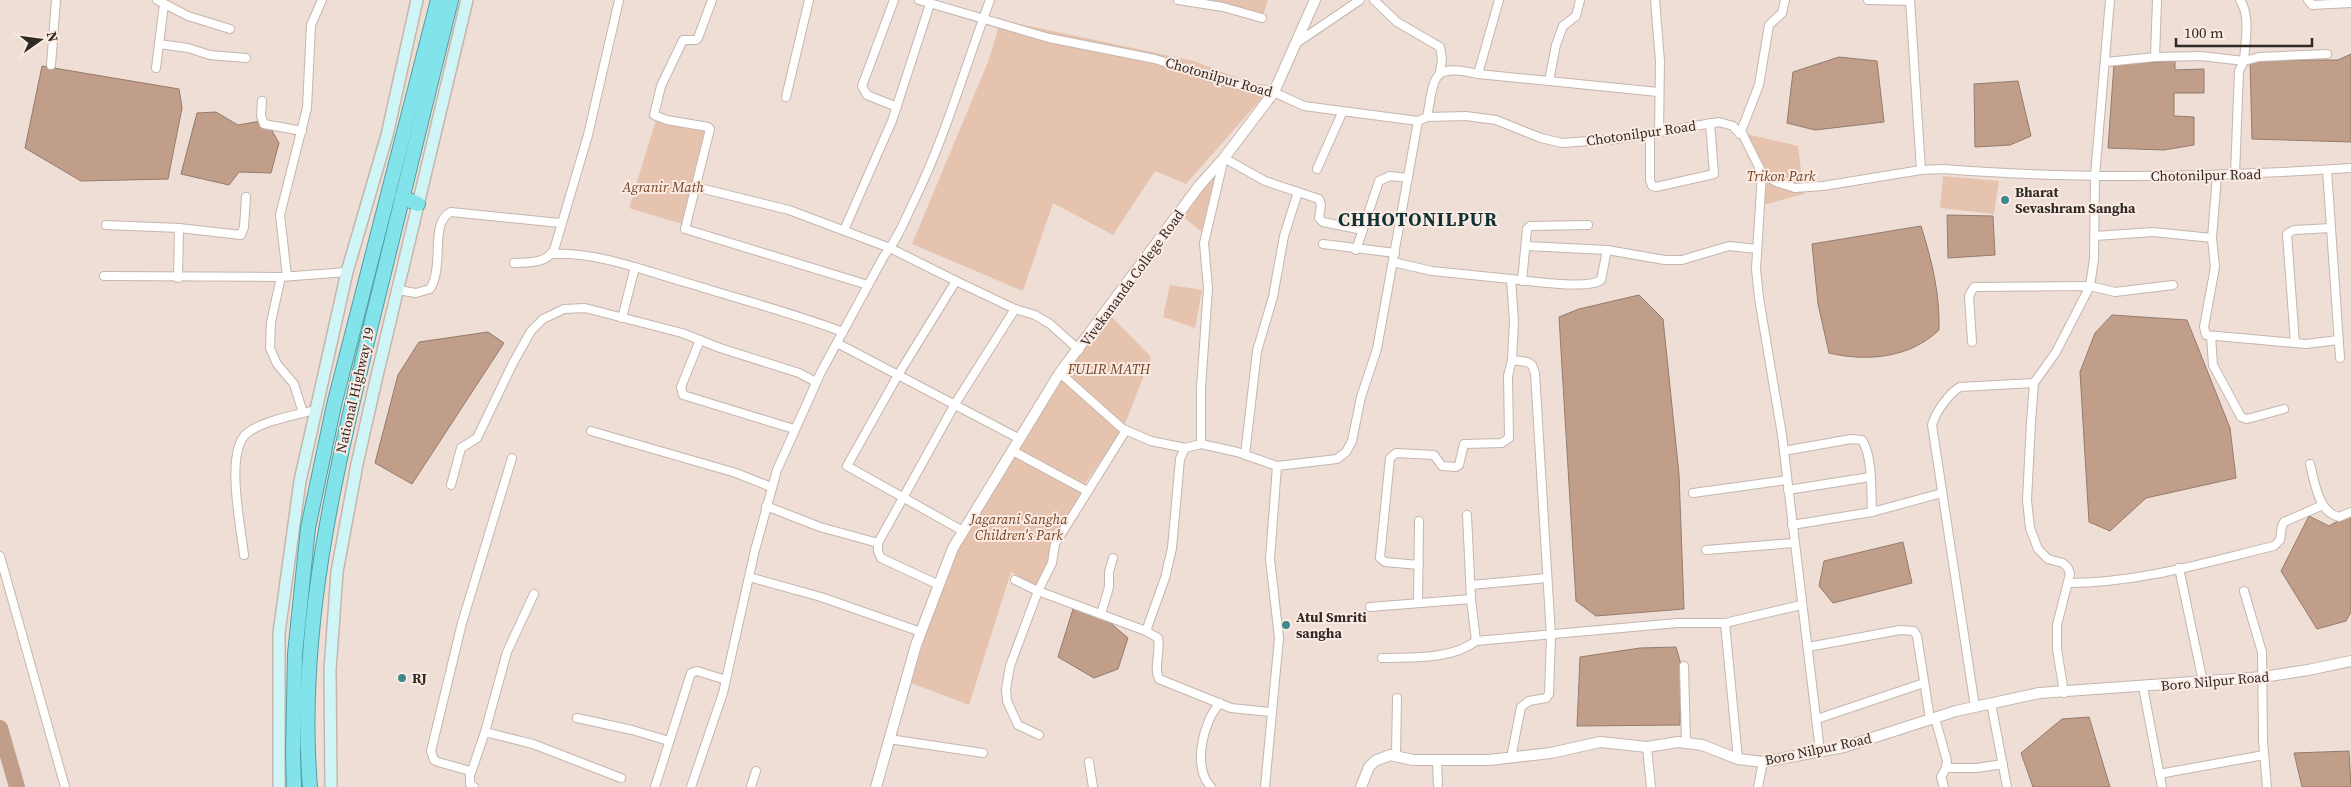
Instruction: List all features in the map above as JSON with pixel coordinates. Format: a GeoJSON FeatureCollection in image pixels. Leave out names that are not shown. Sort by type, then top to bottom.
{"type":"FeatureCollection","features":[{"type":"Feature","properties":{"kind":"highway"},"geometry":{"type":"LineString","coordinates":[[294,787],[292,754],[295,654],[308,528],[334,405],[438,0]]}},
{"type":"Feature","properties":{"kind":"highway","name":"National Highway 19"},"geometry":{"type":"LineString","coordinates":[[310,787],[308,711],[312,644],[324,529],[345,430],[451,0]]}},
{"type":"Feature","properties":{"kind":"highway"},"geometry":{"type":"LineString","coordinates":[[402,197],[418,204]]}},
{"type":"Feature","properties":{"kind":"main road"},"geometry":{"type":"LineString","coordinates":[[279,787],[279,633],[298,490],[347,272],[387,135],[417,0]]}},
{"type":"Feature","properties":{"kind":"main road"},"geometry":{"type":"LineString","coordinates":[[331,787],[330,670],[338,572],[357,464],[467,0]]}},
{"type":"Feature","properties":{"kind":"street"},"geometry":{"type":"LineString","coordinates":[[52,66],[56,0]]}},
{"type":"Feature","properties":{"kind":"street"},"geometry":{"type":"LineString","coordinates":[[303,413],[294,384],[277,364],[270,348],[271,322],[284,277],[280,215],[309,100],[311,26],[322,0]]}},
{"type":"Feature","properties":{"kind":"street"},"geometry":{"type":"LineString","coordinates":[[551,254],[588,135],[619,0]]}},
{"type":"Feature","properties":{"kind":"street"},"geometry":{"type":"LineString","coordinates":[[712,0],[698,38],[683,40],[661,86],[654,115],[710,128],[685,226],[686,231],[868,285]]}},
{"type":"Feature","properties":{"kind":"street"},"geometry":{"type":"LineString","coordinates":[[786,97],[809,0]]}},
{"type":"Feature","properties":{"kind":"street"},"geometry":{"type":"LineString","coordinates":[[894,0],[862,86],[867,95],[897,108]]}},
{"type":"Feature","properties":{"kind":"street","name":"Chotonilpur Road"},"geometry":{"type":"LineString","coordinates":[[919,0],[1049,38],[1155,60],[1213,78],[1274,92],[1304,106],[1342,112],[1418,121],[1427,117],[1466,116],[1496,120],[1522,128],[1540,138],[1562,143],[1617,139],[1719,122],[1733,126],[1740,134],[1742,133],[1762,173],[1776,182],[1795,188],[1823,186],[1921,170],[1944,169],[2095,176],[2235,175],[2351,168]]}},
{"type":"Feature","properties":{"kind":"street"},"geometry":{"type":"LineString","coordinates":[[691,787],[726,680],[771,488],[794,429],[816,382],[890,248],[936,153],[990,0]]}},
{"type":"Feature","properties":{"kind":"street"},"geometry":{"type":"LineString","coordinates":[[1178,0],[1223,8],[1262,18]]}},
{"type":"Feature","properties":{"kind":"street","name":"Vivekananda College Road"},"geometry":{"type":"LineString","coordinates":[[876,787],[921,632],[953,548],[1060,373],[1079,350],[1199,186],[1224,158],[1274,92],[1315,0]]}},
{"type":"Feature","properties":{"kind":"street"},"geometry":{"type":"LineString","coordinates":[[1295,45],[1360,0]]}},
{"type":"Feature","properties":{"kind":"street"},"geometry":{"type":"LineString","coordinates":[[1374,0],[1397,22],[1440,47],[1442,59],[1440,72],[1434,83],[1427,117]]}},
{"type":"Feature","properties":{"kind":"street"},"geometry":{"type":"LineString","coordinates":[[1478,74],[1499,0]]}},
{"type":"Feature","properties":{"kind":"street"},"geometry":{"type":"LineString","coordinates":[[1549,81],[1556,45],[1565,24],[1576,16],[1580,0]]}},
{"type":"Feature","properties":{"kind":"street"},"geometry":{"type":"LineString","coordinates":[[1655,0],[1660,61],[1658,92],[1659,132]]}},
{"type":"Feature","properties":{"kind":"street"},"geometry":{"type":"LineString","coordinates":[[1740,134],[1759,85],[1768,25],[1782,13],[1785,0]]}},
{"type":"Feature","properties":{"kind":"street"},"geometry":{"type":"LineString","coordinates":[[1868,0],[1910,0],[1921,170]]}},
{"type":"Feature","properties":{"kind":"street"},"geometry":{"type":"LineString","coordinates":[[2064,693],[2057,649],[2057,625],[2069,582],[2068,568],[2048,559],[2038,549],[2030,528],[2027,500],[2034,383],[2056,352],[2090,286],[2094,259],[2095,176],[2110,0]]}},
{"type":"Feature","properties":{"kind":"street"},"geometry":{"type":"LineString","coordinates":[[2155,57],[2157,0]]}},
{"type":"Feature","properties":{"kind":"street"},"geometry":{"type":"LineString","coordinates":[[2235,175],[2239,71],[2244,61],[2246,16],[2240,0]]}},
{"type":"Feature","properties":{"kind":"street"},"geometry":{"type":"LineString","coordinates":[[2308,0],[2312,6],[2320,7],[2351,3]]}},
{"type":"Feature","properties":{"kind":"street"},"geometry":{"type":"LineString","coordinates":[[156,68],[161,2],[188,16],[230,29]]}},
{"type":"Feature","properties":{"kind":"street"},"geometry":{"type":"LineString","coordinates":[[844,230],[897,108],[930,4]]}},
{"type":"Feature","properties":{"kind":"street"},"geometry":{"type":"LineString","coordinates":[[159,44],[188,48],[210,55],[246,58]]}},
{"type":"Feature","properties":{"kind":"street"},"geometry":{"type":"LineString","coordinates":[[2106,62],[2155,57],[2201,56],[2244,61],[2259,57],[2327,54]]}},
{"type":"Feature","properties":{"kind":"street"},"geometry":{"type":"LineString","coordinates":[[1440,72],[1456,68],[1478,74],[1658,92]]}},
{"type":"Feature","properties":{"kind":"street"},"geometry":{"type":"LineString","coordinates":[[262,101],[264,124],[302,131]]}},
{"type":"Feature","properties":{"kind":"street"},"geometry":{"type":"LineString","coordinates":[[1317,169],[1342,112]]}},
{"type":"Feature","properties":{"kind":"street"},"geometry":{"type":"LineString","coordinates":[[1060,373],[1126,430],[1151,441],[1185,448],[1201,444],[1245,455],[1277,466],[1337,460],[1346,452],[1352,441],[1360,397],[1375,357],[1394,262],[1418,121]]}},
{"type":"Feature","properties":{"kind":"street"},"geometry":{"type":"LineString","coordinates":[[1650,133],[1650,180],[1652,186],[1656,187],[1714,174],[1710,123]]}},
{"type":"Feature","properties":{"kind":"street"},"geometry":{"type":"LineString","coordinates":[[1201,444],[1201,388],[1208,288],[1204,243],[1224,158],[1261,179],[1319,199],[1321,205],[1319,218],[1322,222],[1363,230]]}},
{"type":"Feature","properties":{"kind":"street"},"geometry":{"type":"LineString","coordinates":[[2326,170],[2340,358]]}},
{"type":"Feature","properties":{"kind":"street"},"geometry":{"type":"LineString","coordinates":[[1762,173],[1757,249],[1759,298],[1784,451],[1820,751]]}},
{"type":"Feature","properties":{"kind":"street"},"geometry":{"type":"LineString","coordinates":[[2217,175],[2212,238],[2215,267],[2204,327],[2206,335],[2264,338],[2295,343],[2320,343],[2338,340]]}},
{"type":"Feature","properties":{"kind":"street"},"geometry":{"type":"LineString","coordinates":[[1356,250],[1379,180],[1390,176],[1408,178]]}},
{"type":"Feature","properties":{"kind":"street"},"geometry":{"type":"LineString","coordinates":[[696,187],[789,210],[890,248],[1050,324],[1079,350]]}},
{"type":"Feature","properties":{"kind":"street"},"geometry":{"type":"LineString","coordinates":[[1245,455],[1257,351],[1273,297],[1284,236],[1298,192]]}},
{"type":"Feature","properties":{"kind":"street"},"geometry":{"type":"LineString","coordinates":[[106,225],[179,228],[241,235],[244,227],[246,197]]}},
{"type":"Feature","properties":{"kind":"street"},"geometry":{"type":"LineString","coordinates":[[398,290],[416,293],[430,290],[438,266],[439,223],[444,215],[452,212],[560,222]]}},
{"type":"Feature","properties":{"kind":"street"},"geometry":{"type":"LineString","coordinates":[[1522,280],[1527,229],[1533,225],[1588,225]]}},
{"type":"Feature","properties":{"kind":"street"},"geometry":{"type":"LineString","coordinates":[[178,278],[179,228]]}},
{"type":"Feature","properties":{"kind":"street"},"geometry":{"type":"LineString","coordinates":[[2295,343],[2287,234],[2294,230],[2331,228]]}},
{"type":"Feature","properties":{"kind":"street"},"geometry":{"type":"LineString","coordinates":[[2095,236],[2153,232],[2212,238]]}},
{"type":"Feature","properties":{"kind":"street"},"geometry":{"type":"LineString","coordinates":[[1323,244],[1356,250],[1395,253]]}},
{"type":"Feature","properties":{"kind":"street"},"geometry":{"type":"LineString","coordinates":[[1526,246],[1607,250],[1665,260],[1682,260],[1730,246],[1757,249]]}},
{"type":"Feature","properties":{"kind":"street"},"geometry":{"type":"LineString","coordinates":[[1394,262],[1432,271],[1569,284],[1598,282],[1603,275],[1607,250]]}},
{"type":"Feature","properties":{"kind":"street"},"geometry":{"type":"LineString","coordinates":[[514,263],[541,261],[551,254],[596,256],[808,319],[843,332]]}},
{"type":"Feature","properties":{"kind":"street"},"geometry":{"type":"LineString","coordinates":[[622,318],[635,267]]}},
{"type":"Feature","properties":{"kind":"street"},"geometry":{"type":"LineString","coordinates":[[104,276],[178,278],[284,277],[347,272]]}},
{"type":"Feature","properties":{"kind":"street"},"geometry":{"type":"LineString","coordinates":[[1419,565],[1385,562],[1380,558],[1390,458],[1396,452],[1434,454],[1442,466],[1456,467],[1459,465],[1464,444],[1506,442],[1511,432],[1508,376],[1512,360],[1514,321],[1511,279]]}},
{"type":"Feature","properties":{"kind":"street"},"geometry":{"type":"LineString","coordinates":[[956,281],[898,375],[847,466],[963,531]]}},
{"type":"Feature","properties":{"kind":"street"},"geometry":{"type":"LineString","coordinates":[[1972,342],[1970,296],[1974,287],[2090,286],[2115,292],[2173,285]]}},
{"type":"Feature","properties":{"kind":"street"},"geometry":{"type":"LineString","coordinates":[[451,485],[461,448],[477,438],[513,363],[531,331],[543,319],[564,309],[585,308],[700,340],[799,373],[816,382]]}},
{"type":"Feature","properties":{"kind":"street"},"geometry":{"type":"LineString","coordinates":[[939,585],[881,558],[878,551],[878,543],[955,404],[1015,309]]}},
{"type":"Feature","properties":{"kind":"street"},"geometry":{"type":"LineString","coordinates":[[2210,336],[2213,365],[2240,417],[2246,419],[2284,409]]}},
{"type":"Feature","properties":{"kind":"street"},"geometry":{"type":"LineString","coordinates":[[700,340],[681,388],[683,396],[794,429]]}},
{"type":"Feature","properties":{"kind":"street"},"geometry":{"type":"LineString","coordinates":[[837,343],[1020,439]]}},
{"type":"Feature","properties":{"kind":"street"},"geometry":{"type":"LineString","coordinates":[[1511,758],[1521,707],[1529,701],[1546,698],[1549,694],[1551,636],[1535,373],[1532,365],[1527,362],[1512,360]]}},
{"type":"Feature","properties":{"kind":"street"},"geometry":{"type":"LineString","coordinates":[[1975,707],[1932,425],[1934,418],[1954,391],[1969,386],[2034,383]]}},
{"type":"Feature","properties":{"kind":"street"},"geometry":{"type":"LineString","coordinates":[[244,555],[237,495],[236,453],[240,442],[253,429],[316,410]]}},
{"type":"Feature","properties":{"kind":"street"},"geometry":{"type":"LineString","coordinates":[[1039,735],[1018,725],[1006,701],[1010,666],[1038,591],[1052,563],[1055,544],[1126,430]]}},
{"type":"Feature","properties":{"kind":"street"},"geometry":{"type":"LineString","coordinates":[[591,431],[637,446],[718,467],[771,488]]}},
{"type":"Feature","properties":{"kind":"street"},"geometry":{"type":"LineString","coordinates":[[1784,451],[1858,439],[1862,440],[1865,445],[1870,477],[1872,512]]}},
{"type":"Feature","properties":{"kind":"street"},"geometry":{"type":"LineString","coordinates":[[1146,631],[1165,578],[1172,548],[1180,459],[1185,448]]}},
{"type":"Feature","properties":{"kind":"street"},"geometry":{"type":"LineString","coordinates":[[1013,451],[1087,491]]}},
{"type":"Feature","properties":{"kind":"street"},"geometry":{"type":"LineString","coordinates":[[471,773],[434,760],[431,751],[462,624],[512,458]]}},
{"type":"Feature","properties":{"kind":"street"},"geometry":{"type":"LineString","coordinates":[[2310,464],[2323,505],[2332,515],[2339,516],[2351,512]]}},
{"type":"Feature","properties":{"kind":"street"},"geometry":{"type":"LineString","coordinates":[[1265,787],[1270,712],[1279,638],[1270,559],[1277,466]]}},
{"type":"Feature","properties":{"kind":"street"},"geometry":{"type":"LineString","coordinates":[[1788,490],[1870,477]]}},
{"type":"Feature","properties":{"kind":"street"},"geometry":{"type":"LineString","coordinates":[[1693,494],[1787,480]]}},
{"type":"Feature","properties":{"kind":"street"},"geometry":{"type":"LineString","coordinates":[[1792,525],[1872,512],[1942,493]]}},
{"type":"Feature","properties":{"kind":"street"},"geometry":{"type":"LineString","coordinates":[[2069,582],[2101,583],[2179,568],[2274,546],[2280,540],[2284,522],[2323,505]]}},
{"type":"Feature","properties":{"kind":"street"},"geometry":{"type":"LineString","coordinates":[[766,506],[820,527],[878,543]]}},
{"type":"Feature","properties":{"kind":"street"},"geometry":{"type":"LineString","coordinates":[[1467,515],[1471,599],[1476,641]]}},
{"type":"Feature","properties":{"kind":"street"},"geometry":{"type":"LineString","coordinates":[[1418,603],[1419,521]]}},
{"type":"Feature","properties":{"kind":"street"},"geometry":{"type":"LineString","coordinates":[[1706,550],[1794,543]]}},
{"type":"Feature","properties":{"kind":"street"},"geometry":{"type":"LineString","coordinates":[[0,556],[65,787]]}},
{"type":"Feature","properties":{"kind":"street"},"geometry":{"type":"LineString","coordinates":[[1101,614],[1109,587],[1109,572],[1113,558]]}},
{"type":"Feature","properties":{"kind":"street"},"geometry":{"type":"LineString","coordinates":[[2179,568],[2203,682]]}},
{"type":"Feature","properties":{"kind":"street"},"geometry":{"type":"LineString","coordinates":[[749,577],[821,596],[921,632]]}},
{"type":"Feature","properties":{"kind":"street"},"geometry":{"type":"LineString","coordinates":[[1471,585],[1547,578]]}},
{"type":"Feature","properties":{"kind":"street"},"geometry":{"type":"LineString","coordinates":[[1016,580],[1038,591],[1146,631],[1158,638],[1157,674],[1159,680],[1231,708],[1270,712]]}},
{"type":"Feature","properties":{"kind":"street"},"geometry":{"type":"LineString","coordinates":[[2244,591],[2259,638],[2263,677],[2264,754],[2267,787]]}},
{"type":"Feature","properties":{"kind":"street"},"geometry":{"type":"LineString","coordinates":[[471,786],[471,773],[485,732],[507,652],[534,594]]}},
{"type":"Feature","properties":{"kind":"street"},"geometry":{"type":"LineString","coordinates":[[1370,607],[1471,599]]}},
{"type":"Feature","properties":{"kind":"street"},"geometry":{"type":"LineString","coordinates":[[1382,658],[1456,652],[1476,641],[1551,636],[1676,623],[1725,623],[1801,605]]}},
{"type":"Feature","properties":{"kind":"street"},"geometry":{"type":"LineString","coordinates":[[1725,623],[1738,759]]}},
{"type":"Feature","properties":{"kind":"street"},"geometry":{"type":"LineString","coordinates":[[1808,647],[1900,630],[1914,631],[1917,636],[1924,683],[1946,768],[1941,777],[1944,787]]}},
{"type":"Feature","properties":{"kind":"street","name":"Boro Nilpur Road"},"geometry":{"type":"LineString","coordinates":[[1362,787],[1364,775],[1375,761],[1390,755],[1413,760],[1511,758],[1551,753],[1600,742],[1647,747],[1686,742],[1702,745],[1738,759],[1763,762],[1844,747],[1975,707],[2039,693],[2064,693],[2263,677],[2308,670],[2351,660]]}},
{"type":"Feature","properties":{"kind":"street"},"geometry":{"type":"LineString","coordinates":[[1684,666],[1686,742]]}},
{"type":"Feature","properties":{"kind":"street"},"geometry":{"type":"LineString","coordinates":[[655,787],[691,673],[697,671],[726,680]]}},
{"type":"Feature","properties":{"kind":"street"},"geometry":{"type":"LineString","coordinates":[[1816,719],[1924,683]]}},
{"type":"Feature","properties":{"kind":"street"},"geometry":{"type":"LineString","coordinates":[[2143,687],[2162,787]]}},
{"type":"Feature","properties":{"kind":"street"},"geometry":{"type":"LineString","coordinates":[[1396,756],[1397,698]]}},
{"type":"Feature","properties":{"kind":"street"},"geometry":{"type":"LineString","coordinates":[[1211,787],[1203,771],[1202,757],[1205,733],[1210,717],[1220,703]]}},
{"type":"Feature","properties":{"kind":"street"},"geometry":{"type":"LineString","coordinates":[[1991,703],[2008,787]]}},
{"type":"Feature","properties":{"kind":"street"},"geometry":{"type":"LineString","coordinates":[[576,718],[632,730],[669,742]]}},
{"type":"Feature","properties":{"kind":"street"},"geometry":{"type":"LineString","coordinates":[[485,732],[533,744],[621,778]]}},
{"type":"Feature","properties":{"kind":"street"},"geometry":{"type":"LineString","coordinates":[[889,739],[984,753]]}},
{"type":"Feature","properties":{"kind":"street"},"geometry":{"type":"LineString","coordinates":[[1647,747],[1650,787]]}},
{"type":"Feature","properties":{"kind":"street"},"geometry":{"type":"LineString","coordinates":[[2160,774],[2264,754]]}},
{"type":"Feature","properties":{"kind":"street"},"geometry":{"type":"LineString","coordinates":[[1437,760],[1438,787]]}},
{"type":"Feature","properties":{"kind":"street"},"geometry":{"type":"LineString","coordinates":[[1089,762],[1093,787]]}},
{"type":"Feature","properties":{"kind":"street"},"geometry":{"type":"LineString","coordinates":[[1758,787],[1763,762]]}},
{"type":"Feature","properties":{"kind":"street"},"geometry":{"type":"LineString","coordinates":[[1946,768],[1977,768],[2003,764]]}},
{"type":"Feature","properties":{"kind":"street"},"geometry":{"type":"LineString","coordinates":[[751,787],[756,771]]}},
{"type":"Feature","properties":{"kind":"green space"},"geometry":{"type":"Polygon","coordinates":[[[1175,0],[1268,0],[1262,18],[1175,0]]]}},
{"type":"Feature","properties":{"kind":"green space"},"geometry":{"type":"Polygon","coordinates":[[[1001,20],[1194,61],[1269,90],[1186,184],[1155,171],[1113,235],[1053,203],[1023,291],[912,244],[988,62],[1001,20]]]}},
{"type":"Feature","properties":{"kind":"green space","name":"Agranir Math"},"geometry":{"type":"Polygon","coordinates":[[[656,120],[706,132],[682,224],[629,208],[656,120]]]}},
{"type":"Feature","properties":{"kind":"green space","name":"Trikon Park"},"geometry":{"type":"Polygon","coordinates":[[[1742,133],[1798,146],[1804,194],[1760,206],[1760,169],[1742,133]]]}},
{"type":"Feature","properties":{"kind":"green space"},"geometry":{"type":"Polygon","coordinates":[[[1218,170],[1202,232],[1181,215],[1218,170]]]}},
{"type":"Feature","properties":{"kind":"green space"},"geometry":{"type":"Polygon","coordinates":[[[1943,176],[1999,181],[1994,214],[1940,208],[1943,176]]]}},
{"type":"Feature","properties":{"kind":"green space"},"geometry":{"type":"Polygon","coordinates":[[[1170,285],[1202,290],[1195,328],[1163,317],[1170,285]]]}},
{"type":"Feature","properties":{"kind":"green space","name":"Jagarani Sangha Children's Park"},"geometry":{"type":"Polygon","coordinates":[[[1107,312],[1151,357],[1123,429],[1084,485],[1037,587],[1011,572],[969,705],[911,683],[940,586],[961,541],[972,527],[1015,446],[1060,373],[1107,312]]]}},
{"type":"Feature","properties":{"kind":"shaded area"},"geometry":{"type":"Polygon","coordinates":[[[2351,54],[2351,142],[2252,139],[2250,60],[2338,60],[2351,54]]]}},
{"type":"Feature","properties":{"kind":"shaded area"},"geometry":{"type":"Polygon","coordinates":[[[1839,57],[1877,61],[1884,122],[1815,130],[1787,123],[1793,72],[1839,57]]]}},
{"type":"Feature","properties":{"kind":"shaded area"},"geometry":{"type":"Polygon","coordinates":[[[2175,61],[2175,70],[2204,69],[2204,93],[2174,93],[2174,116],[2194,117],[2194,145],[2164,150],[2108,148],[2114,64],[2175,61]]]}},
{"type":"Feature","properties":{"kind":"shaded area"},"geometry":{"type":"Polygon","coordinates":[[[42,66],[179,89],[182,108],[168,179],[81,181],[25,148],[42,66]]]}},
{"type":"Feature","properties":{"kind":"shaded area"},"geometry":{"type":"Polygon","coordinates":[[[2018,81],[2031,136],[2010,145],[1975,147],[1974,84],[2018,81]]]}},
{"type":"Feature","properties":{"kind":"shaded area"},"geometry":{"type":"Polygon","coordinates":[[[216,112],[238,125],[266,120],[279,143],[271,173],[239,172],[229,185],[181,174],[197,113],[216,112]]]}},
{"type":"Feature","properties":{"kind":"shaded area"},"geometry":{"type":"Polygon","coordinates":[[[1947,215],[1993,216],[1995,255],[1948,258],[1947,215]]]}},
{"type":"Feature","properties":{"kind":"shaded area"},"geometry":{"type":"Polygon","coordinates":[[[1921,226],[1934,278],[1938,303],[1939,330],[1915,347],[1887,355],[1858,357],[1829,353],[1818,304],[1812,244],[1921,226]]]}},
{"type":"Feature","properties":{"kind":"shaded area"},"geometry":{"type":"Polygon","coordinates":[[[1639,295],[1663,319],[1679,474],[1684,609],[1596,616],[1576,601],[1559,317],[1579,309],[1639,295]]]}},
{"type":"Feature","properties":{"kind":"shaded area"},"geometry":{"type":"Polygon","coordinates":[[[2112,315],[2187,320],[2230,428],[2236,478],[2146,498],[2110,531],[2089,522],[2080,372],[2095,333],[2112,315]]]}},
{"type":"Feature","properties":{"kind":"shaded area"},"geometry":{"type":"Polygon","coordinates":[[[488,332],[504,343],[412,484],[375,463],[398,375],[419,342],[488,332]]]}},
{"type":"Feature","properties":{"kind":"shaded area"},"geometry":{"type":"Polygon","coordinates":[[[2309,516],[2329,526],[2345,517],[2351,517],[2351,612],[2346,621],[2317,629],[2281,571],[2309,516]]]}},
{"type":"Feature","properties":{"kind":"shaded area"},"geometry":{"type":"Polygon","coordinates":[[[1903,542],[1912,583],[1833,603],[1819,586],[1824,561],[1903,542]]]}},
{"type":"Feature","properties":{"kind":"shaded area"},"geometry":{"type":"Polygon","coordinates":[[[1073,609],[1100,614],[1128,638],[1118,669],[1094,678],[1058,657],[1073,609]]]}},
{"type":"Feature","properties":{"kind":"shaded area"},"geometry":{"type":"Polygon","coordinates":[[[1676,647],[1682,668],[1680,725],[1577,726],[1580,657],[1640,648],[1676,647]]]}},
{"type":"Feature","properties":{"kind":"shaded area"},"geometry":{"type":"Polygon","coordinates":[[[2089,717],[2110,787],[2033,787],[2021,753],[2062,719],[2089,717]]]}},
{"type":"Feature","properties":{"kind":"shaded area"},"geometry":{"type":"Polygon","coordinates":[[[2349,751],[2351,787],[2302,787],[2294,753],[2349,751]]]}},
{"type":"Feature","properties":{"kind":"waterway"},"geometry":{"type":"LineString","coordinates":[[0,728],[17,787]]}},
{"type":"Feature","properties":{"kind":"place","name":"Bharat Sevashram Sangha"},"geometry":{"type":"Point","coordinates":[2005,200]}},
{"type":"Feature","properties":{"kind":"place","name":"Atul Smriti sangha"},"geometry":{"type":"Point","coordinates":[1286,625]}},
{"type":"Feature","properties":{"kind":"place","name":"RJ"},"geometry":{"type":"Point","coordinates":[402,678]}},
{"type":"Feature","properties":{"kind":"district","name":"CHHOTONILPUR"},"geometry":{"type":"Point","coordinates":[1418,219]}},
{"type":"Feature","properties":{"kind":"park label","name":"FULIR MATH"},"geometry":{"type":"Point","coordinates":[1109,369]}}]}
